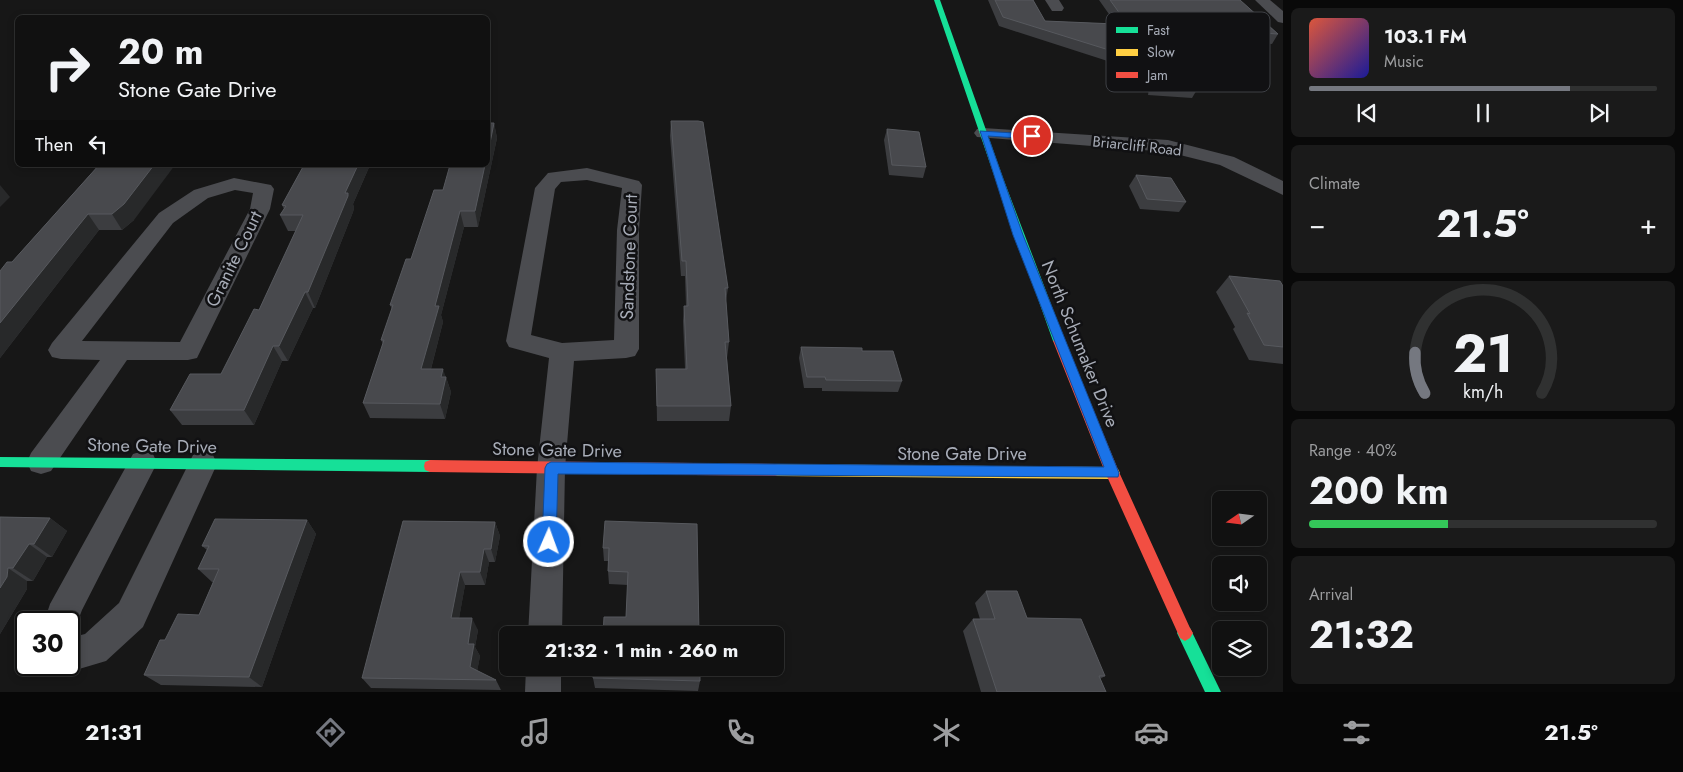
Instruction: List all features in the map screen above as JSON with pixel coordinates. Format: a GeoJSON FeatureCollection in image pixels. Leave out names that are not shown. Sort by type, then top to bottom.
{"type":"FeatureCollection","features":[{"type":"Feature","properties":{"kind":"street","name":"North Schumaker Drive"},"geometry":{"type":"LineString","coordinates":[[937,0],[1018,235],[1113,473],[1213,692]]}},
{"type":"Feature","properties":{"kind":"street"},"geometry":{"type":"LineString","coordinates":[[1262,0],[1283,19]]}},
{"type":"Feature","properties":{"kind":"street","name":"Briarcliff Road"},"geometry":{"type":"LineString","coordinates":[[983,133],[1168,146],[1227,161],[1283,189]]}},
{"type":"Feature","properties":{"kind":"street","name":"Sandstone Court"},"geometry":{"type":"LineString","coordinates":[[587,174],[632,185],[628,230],[626,350],[562,352],[518,341],[545,188],[555,177],[587,174]]}},
{"type":"Feature","properties":{"kind":"street","name":"Granite Court"},"geometry":{"type":"LineString","coordinates":[[234,184],[264,189],[260,208],[188,351],[120,351],[61,350],[166,218],[201,194],[234,184]]}},
{"type":"Feature","properties":{"kind":"street"},"geometry":{"type":"LineString","coordinates":[[40,462],[120,351]]}},
{"type":"Feature","properties":{"kind":"street"},"geometry":{"type":"LineString","coordinates":[[545,626],[551,468],[562,352]]}},
{"type":"Feature","properties":{"kind":"street","name":"Stone Gate Drive"},"geometry":{"type":"LineString","coordinates":[[0,462],[1113,473]]}},
{"type":"Feature","properties":{"kind":"street"},"geometry":{"type":"LineString","coordinates":[[65,611],[144,463]]}},
{"type":"Feature","properties":{"kind":"street"},"geometry":{"type":"LineString","coordinates":[[80,652],[94,649],[131,615],[203,464]]}},
{"type":"Feature","properties":{"kind":"street"},"geometry":{"type":"LineString","coordinates":[[543,692],[544,676]]}},
{"type":"Feature","properties":{"kind":"building"},"geometry":{"type":"Polygon","coordinates":[[[995,0],[1033,0],[1045,21],[1106,24],[1106,49],[1003,17],[995,0]]]}},
{"type":"Feature","properties":{"kind":"building"},"geometry":{"type":"Polygon","coordinates":[[[1110,0],[1240,0],[1253,12],[1119,12],[1110,0]]]}},
{"type":"Feature","properties":{"kind":"building"},"geometry":{"type":"Polygon","coordinates":[[[1270,27],[1278,34],[1270,34],[1270,27]]]}},
{"type":"Feature","properties":{"kind":"building"},"geometry":{"type":"Polygon","coordinates":[[[671,121],[703,122],[728,288],[725,288],[729,342],[725,342],[731,406],[657,406],[656,369],[687,369],[684,306],[688,306],[686,261],[682,261],[671,121]]]}},
{"type":"Feature","properties":{"kind":"building"},"geometry":{"type":"Polygon","coordinates":[[[490,123],[494,123],[490,143],[490,123]]]}},
{"type":"Feature","properties":{"kind":"building"},"geometry":{"type":"Polygon","coordinates":[[[887,129],[919,132],[926,167],[892,165],[887,129]]]}},
{"type":"Feature","properties":{"kind":"building"},"geometry":{"type":"Polygon","coordinates":[[[97,167],[152,167],[124,204],[112,214],[88,214],[0,323],[0,271],[7,262],[12,262],[97,167]]]}},
{"type":"Feature","properties":{"kind":"building"},"geometry":{"type":"Polygon","coordinates":[[[303,167],[357,167],[345,193],[348,193],[348,196],[308,292],[305,292],[279,346],[273,346],[244,410],[170,410],[190,374],[221,374],[254,309],[259,310],[303,215],[280,215],[286,206],[282,205],[303,167]]]}},
{"type":"Feature","properties":{"kind":"building"},"geometry":{"type":"Polygon","coordinates":[[[449,167],[485,167],[475,211],[460,211],[435,306],[439,306],[421,369],[443,369],[441,377],[446,377],[440,404],[363,403],[384,340],[381,340],[393,305],[390,305],[406,259],[411,259],[434,190],[443,190],[449,167]]]}},
{"type":"Feature","properties":{"kind":"building"},"geometry":{"type":"Polygon","coordinates":[[[1136,175],[1171,178],[1186,202],[1147,199],[1136,175]]]}},
{"type":"Feature","properties":{"kind":"building"},"geometry":{"type":"Polygon","coordinates":[[[1229,276],[1280,281],[1283,286],[1283,347],[1264,345],[1247,313],[1250,314],[1229,276]]]}},
{"type":"Feature","properties":{"kind":"building"},"geometry":{"type":"Polygon","coordinates":[[[801,347],[862,348],[862,351],[893,351],[902,381],[826,380],[825,377],[807,377],[801,347]]]}},
{"type":"Feature","properties":{"kind":"building"},"geometry":{"type":"Polygon","coordinates":[[[0,517],[50,518],[34,544],[29,544],[13,568],[8,568],[7,577],[0,588],[0,517]]]}},
{"type":"Feature","properties":{"kind":"building"},"geometry":{"type":"Polygon","coordinates":[[[215,519],[307,520],[249,677],[144,675],[160,640],[165,640],[178,614],[199,615],[219,569],[198,569],[209,546],[202,546],[215,519]]]}},
{"type":"Feature","properties":{"kind":"building"},"geometry":{"type":"Polygon","coordinates":[[[403,521],[495,522],[491,549],[484,549],[480,572],[460,572],[451,618],[472,618],[468,644],[474,644],[470,667],[496,680],[362,678],[403,521]]]}},
{"type":"Feature","properties":{"kind":"building"},"geometry":{"type":"Polygon","coordinates":[[[605,521],[697,524],[699,626],[604,626],[604,617],[626,617],[628,572],[608,571],[609,548],[603,548],[605,521]]]}},
{"type":"Feature","properties":{"kind":"building"},"geometry":{"type":"Polygon","coordinates":[[[986,591],[1017,591],[1027,618],[1081,619],[1105,676],[1099,676],[1106,692],[997,692],[973,619],[995,619],[986,591]]]}},
{"type":"Feature","properties":{"kind":"building"},"geometry":{"type":"Polygon","coordinates":[[[593,676],[700,676],[700,681],[593,678],[593,676]]]}},
{"type":"Feature","properties":{"kind":"traffic: fast"},"geometry":{"type":"LineString","coordinates":[[937,0],[999,178],[1059,341]]}},
{"type":"Feature","properties":{"kind":"traffic: fast"},"geometry":{"type":"LineString","coordinates":[[0,462],[430,466]]}},
{"type":"Feature","properties":{"kind":"traffic: fast"},"geometry":{"type":"LineString","coordinates":[[1185,633],[1213,692]]}},
{"type":"Feature","properties":{"kind":"traffic: slow"},"geometry":{"type":"LineString","coordinates":[[775,470],[1113,473]]}},
{"type":"Feature","properties":{"kind":"traffic: jam"},"geometry":{"type":"LineString","coordinates":[[1059,341],[1112,472],[1185,633]]}},
{"type":"Feature","properties":{"kind":"traffic: jam"},"geometry":{"type":"LineString","coordinates":[[430,466],[775,470]]}},
{"type":"Feature","properties":{"kind":"route"},"geometry":{"type":"LineString","coordinates":[[549,542],[551,468],[1113,473],[1018,235],[983,133],[1032,136]]}}]}
